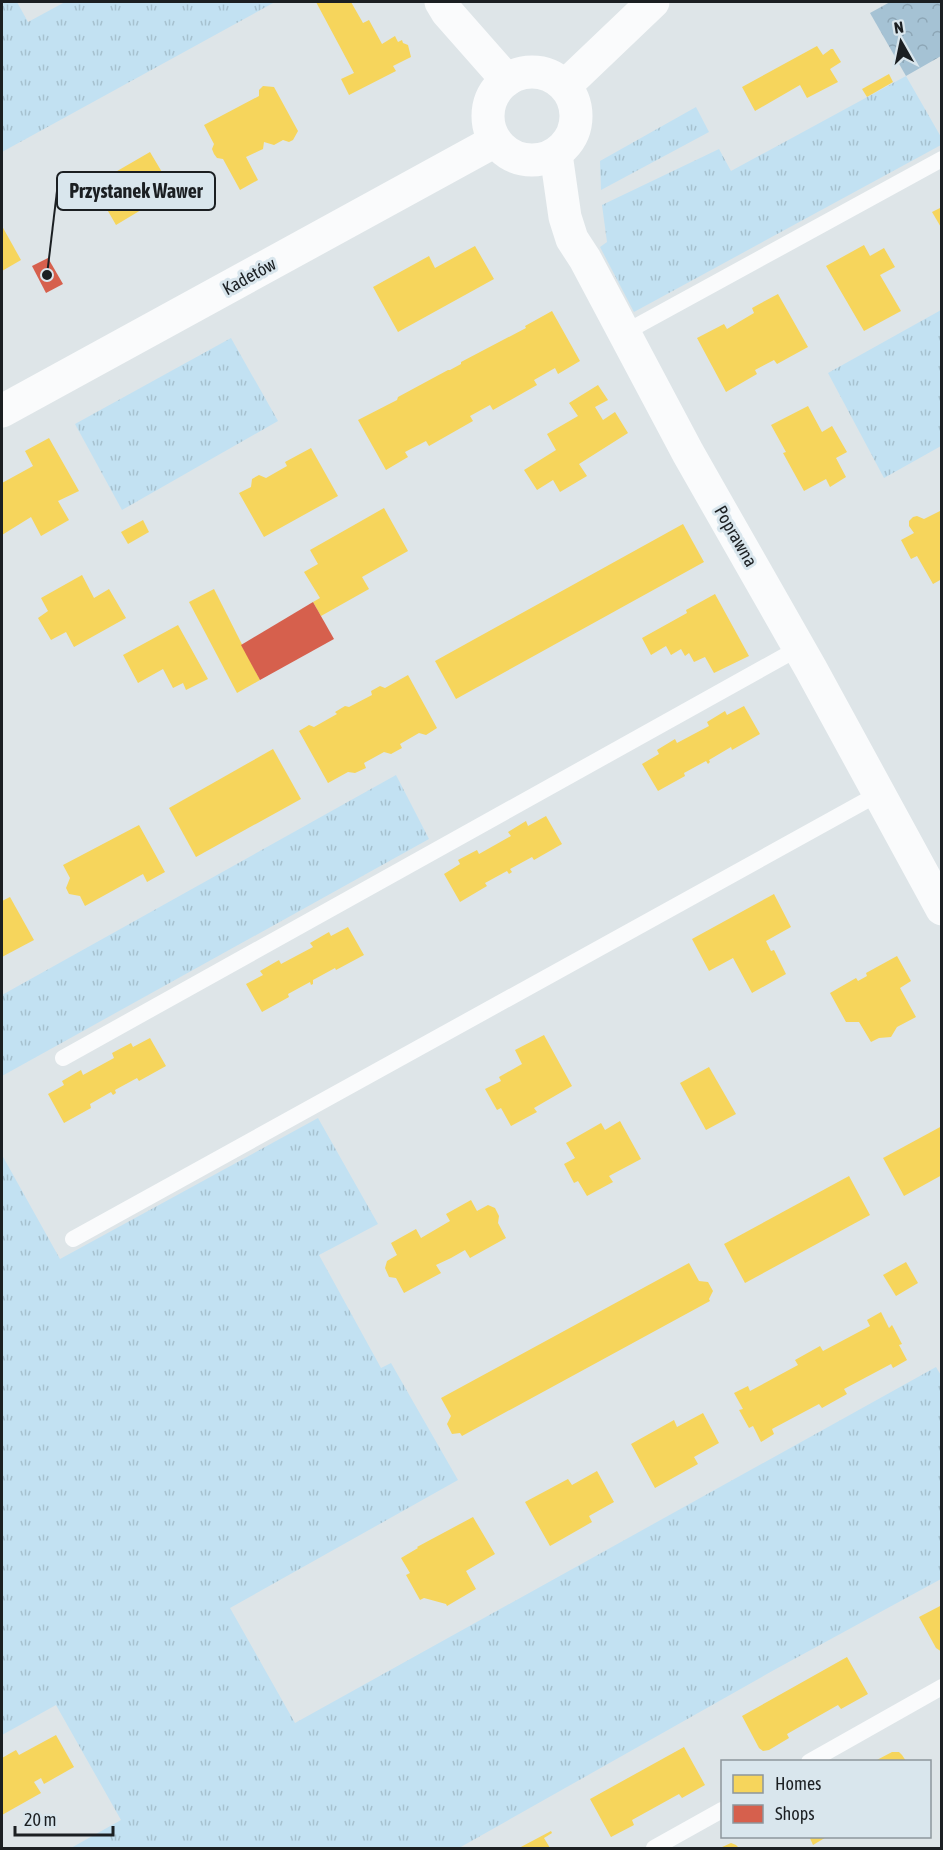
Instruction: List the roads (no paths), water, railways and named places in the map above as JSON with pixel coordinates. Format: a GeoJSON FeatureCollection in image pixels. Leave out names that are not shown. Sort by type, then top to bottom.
{"type":"FeatureCollection","features":[{"type":"Feature","properties":{"kind":"street"},"geometry":{"type":"LineString","coordinates":[[441,2],[447,12],[507,80]]}},
{"type":"Feature","properties":{"kind":"street"},"geometry":{"type":"LineString","coordinates":[[565,86],[653,2]]}},
{"type":"Feature","properties":{"kind":"street"},"geometry":{"type":"LineString","coordinates":[[530,72],[543,73],[555,78],[565,86],[573,99],[577,114],[575,130],[568,144],[556,154],[540,160],[523,160],[508,154],[495,141],[488,116],[490,102],[507,80],[530,72]]}},
{"type":"Feature","properties":{"kind":"street","name":"Kadetów"},"geometry":{"type":"LineString","coordinates":[[2,411],[495,141]]}},
{"type":"Feature","properties":{"kind":"street","name":"Poprawna"},"geometry":{"type":"LineString","coordinates":[[556,154],[565,217],[572,239],[585,259],[688,453],[799,648],[942,909]]}},
{"type":"Feature","properties":{"kind":"lane"},"geometry":{"type":"LineString","coordinates":[[624,333],[942,159]]}},
{"type":"Feature","properties":{"kind":"lane"},"geometry":{"type":"LineString","coordinates":[[63,1058],[799,648]]}},
{"type":"Feature","properties":{"kind":"lane"},"geometry":{"type":"LineString","coordinates":[[73,1239],[878,794]]}},
{"type":"Feature","properties":{"kind":"lane"},"geometry":{"type":"LineString","coordinates":[[811,1760],[942,1687]]}},
{"type":"Feature","properties":{"kind":"lane"},"geometry":{"type":"LineString","coordinates":[[654,1848],[721,1811]]}},
{"type":"Feature","properties":{"kind":"place","name":"Przystanek Wawer"},"geometry":{"type":"Point","coordinates":[47,275]}}]}
